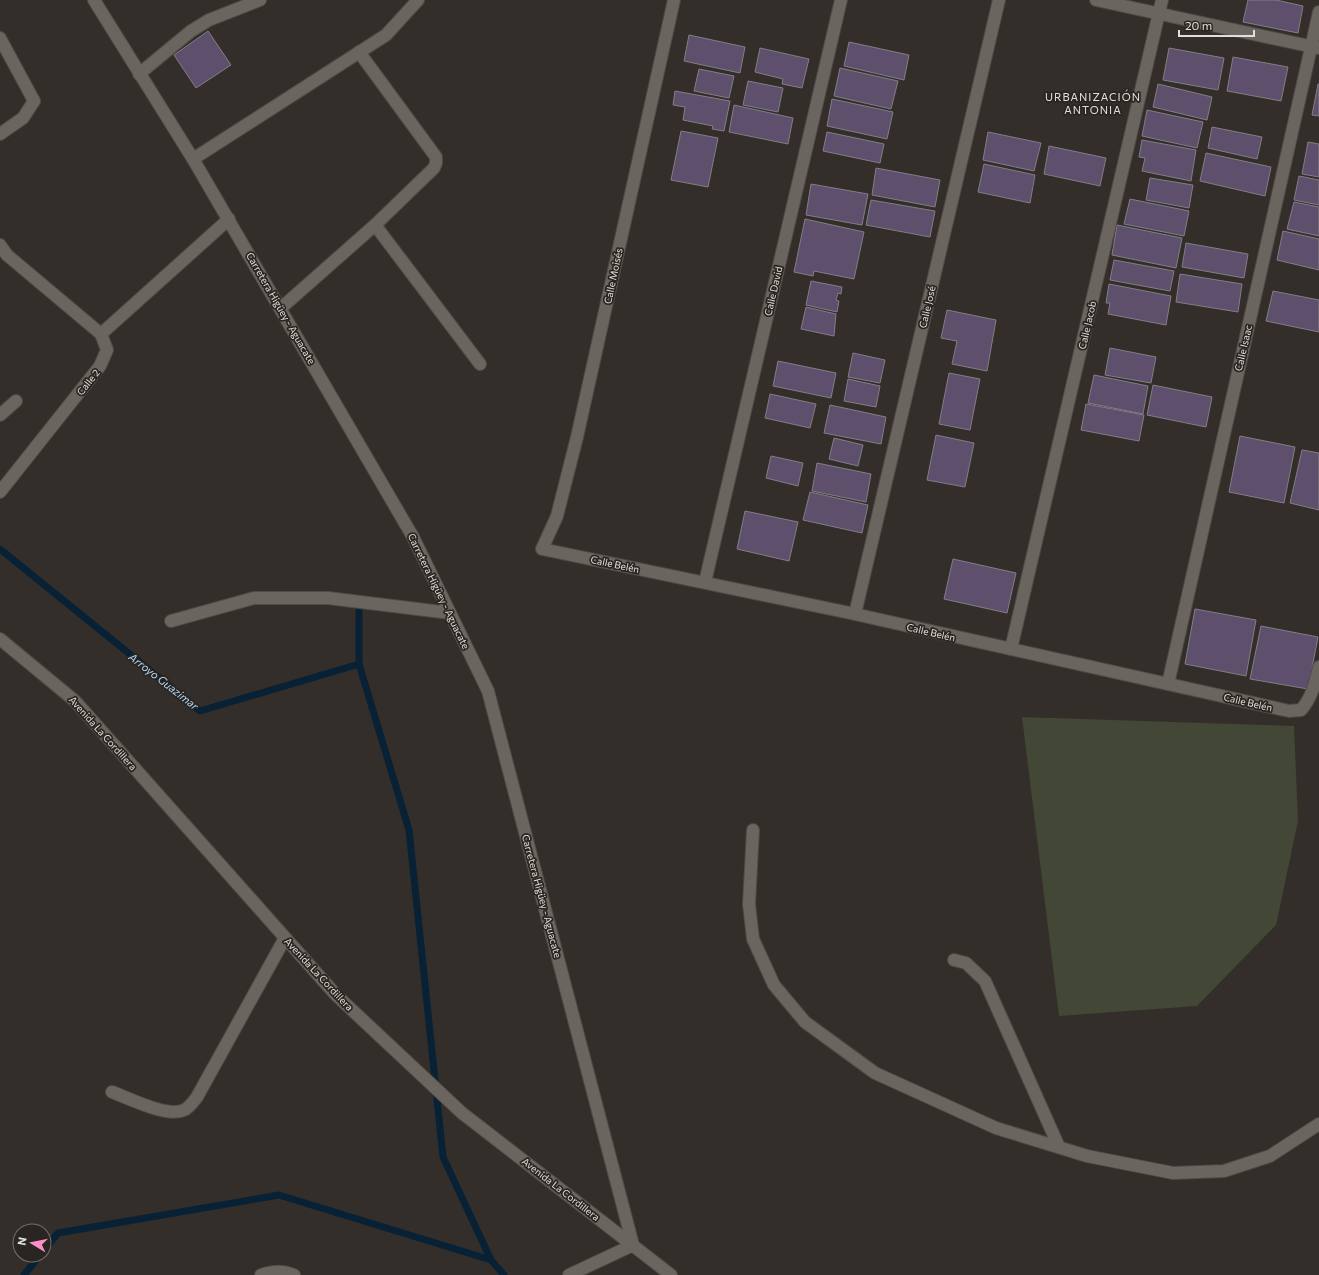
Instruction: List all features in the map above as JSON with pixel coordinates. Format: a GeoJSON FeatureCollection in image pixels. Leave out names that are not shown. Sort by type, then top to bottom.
{"type":"FeatureCollection","features":[{"type":"Feature","properties":{"kind":"street","name":"Carretera Higüey - Aguacate"},"geometry":{"type":"LineString","coordinates":[[94,0],[138,74],[193,159],[229,219],[413,537],[488,692],[633,1245]]}},
{"type":"Feature","properties":{"kind":"street"},"geometry":{"type":"LineString","coordinates":[[138,74],[191,31],[209,20],[260,0]]}},
{"type":"Feature","properties":{"kind":"street"},"geometry":{"type":"LineString","coordinates":[[193,159],[386,35],[418,0]]}},
{"type":"Feature","properties":{"kind":"street","name":"Calle Moisés"},"geometry":{"type":"LineString","coordinates":[[542,549],[557,516],[577,437],[674,0]]}},
{"type":"Feature","properties":{"kind":"street","name":"Calle David"},"geometry":{"type":"LineString","coordinates":[[704,582],[841,0]]}},
{"type":"Feature","properties":{"kind":"street","name":"Calle José"},"geometry":{"type":"LineString","coordinates":[[855,614],[1000,0]]}},
{"type":"Feature","properties":{"kind":"street"},"geometry":{"type":"LineString","coordinates":[[1096,0],[1315,47]]}},
{"type":"Feature","properties":{"kind":"street","name":"Calle Jacob"},"geometry":{"type":"LineString","coordinates":[[1011,649],[1162,0]]}},
{"type":"Feature","properties":{"kind":"street","name":"Calle Isaac"},"geometry":{"type":"LineString","coordinates":[[1168,684],[1315,47],[1319,12]]}},
{"type":"Feature","properties":{"kind":"street"},"geometry":{"type":"LineString","coordinates":[[0,38],[34,101],[23,118],[0,134]]}},
{"type":"Feature","properties":{"kind":"street"},"geometry":{"type":"LineString","coordinates":[[281,308],[375,226],[434,168],[436,163],[436,157],[359,52]]}},
{"type":"Feature","properties":{"kind":"street"},"geometry":{"type":"LineString","coordinates":[[0,245],[7,255],[100,334],[229,219]]}},
{"type":"Feature","properties":{"kind":"street"},"geometry":{"type":"LineString","coordinates":[[375,226],[480,364]]}},
{"type":"Feature","properties":{"kind":"street","name":"Calle 2"},"geometry":{"type":"LineString","coordinates":[[0,492],[100,366],[107,350],[100,334]]}},
{"type":"Feature","properties":{"kind":"street"},"geometry":{"type":"LineString","coordinates":[[0,415],[16,401]]}},
{"type":"Feature","properties":{"kind":"street","name":"Calle Belén"},"geometry":{"type":"LineString","coordinates":[[542,549],[855,614],[1289,711],[1301,710],[1312,694],[1319,667]]}},
{"type":"Feature","properties":{"kind":"street"},"geometry":{"type":"LineString","coordinates":[[171,621],[254,598],[328,598],[450,613]]}},
{"type":"Feature","properties":{"kind":"street","name":"Avenida La Cordillera"},"geometry":{"type":"LineString","coordinates":[[0,639],[76,701],[336,995],[462,1113],[671,1275]]}},
{"type":"Feature","properties":{"kind":"street"},"geometry":{"type":"LineString","coordinates":[[753,830],[749,904],[753,939],[774,985],[805,1022],[875,1073],[996,1128],[1087,1156],[1173,1173],[1224,1171],[1270,1156],[1319,1124]]}},
{"type":"Feature","properties":{"kind":"street"},"geometry":{"type":"LineString","coordinates":[[112,1092],[157,1109],[175,1112],[185,1110],[197,1097],[285,938]]}},
{"type":"Feature","properties":{"kind":"street"},"geometry":{"type":"LineString","coordinates":[[954,960],[966,963],[985,981],[1059,1147]]}},
{"type":"Feature","properties":{"kind":"street"},"geometry":{"type":"LineString","coordinates":[[569,1275],[633,1245]]}},
{"type":"Feature","properties":{"kind":"street"},"geometry":{"type":"LineString","coordinates":[[261,1275],[269,1272],[287,1272],[294,1275]]}},
{"type":"Feature","properties":{"kind":"green space"},"geometry":{"type":"Polygon","coordinates":[[[1022,717],[1294,726],[1298,821],[1276,925],[1197,1006],[1059,1016],[1022,717]]]}},
{"type":"Feature","properties":{"kind":"building"},"geometry":{"type":"Polygon","coordinates":[[[1248,0],[1276,0],[1303,6],[1298,33],[1243,22],[1248,0]]]}},
{"type":"Feature","properties":{"kind":"building"},"geometry":{"type":"Polygon","coordinates":[[[208,31],[231,65],[196,88],[174,55],[208,31]]]}},
{"type":"Feature","properties":{"kind":"building"},"geometry":{"type":"Polygon","coordinates":[[[689,35],[745,47],[740,73],[684,61],[689,35]]]}},
{"type":"Feature","properties":{"kind":"building"},"geometry":{"type":"Polygon","coordinates":[[[849,42],[909,55],[904,80],[844,66],[849,42]]]}},
{"type":"Feature","properties":{"kind":"building"},"geometry":{"type":"Polygon","coordinates":[[[760,48],[809,59],[802,88],[782,84],[783,79],[755,72],[760,48]]]}},
{"type":"Feature","properties":{"kind":"building"},"geometry":{"type":"Polygon","coordinates":[[[1169,48],[1224,58],[1218,90],[1163,80],[1169,48]]]}},
{"type":"Feature","properties":{"kind":"building"},"geometry":{"type":"Polygon","coordinates":[[[1233,57],[1288,67],[1281,101],[1227,91],[1233,57]]]}},
{"type":"Feature","properties":{"kind":"building"},"geometry":{"type":"Polygon","coordinates":[[[840,68],[898,81],[891,109],[834,96],[840,68]]]}},
{"type":"Feature","properties":{"kind":"building"},"geometry":{"type":"Polygon","coordinates":[[[699,69],[734,76],[729,98],[694,91],[699,69]]]}},
{"type":"Feature","properties":{"kind":"building"},"geometry":{"type":"Polygon","coordinates":[[[748,81],[783,88],[778,112],[743,105],[748,81]]]}},
{"type":"Feature","properties":{"kind":"building"},"geometry":{"type":"Polygon","coordinates":[[[1158,84],[1212,97],[1207,120],[1153,107],[1158,84]]]}},
{"type":"Feature","properties":{"kind":"building"},"geometry":{"type":"Polygon","coordinates":[[[1319,84],[1319,116],[1312,115],[1319,84]]]}},
{"type":"Feature","properties":{"kind":"building"},"geometry":{"type":"Polygon","coordinates":[[[675,91],[730,101],[724,131],[712,129],[713,126],[683,120],[685,107],[673,105],[675,91]]]}},
{"type":"Feature","properties":{"kind":"building"},"geometry":{"type":"Polygon","coordinates":[[[832,99],[893,112],[887,139],[827,126],[832,99]]]}},
{"type":"Feature","properties":{"kind":"building"},"geometry":{"type":"Polygon","coordinates":[[[734,105],[793,118],[788,144],[729,132],[734,105]]]}},
{"type":"Feature","properties":{"kind":"building"},"geometry":{"type":"Polygon","coordinates":[[[1147,110],[1203,122],[1197,148],[1142,136],[1147,110]]]}},
{"type":"Feature","properties":{"kind":"building"},"geometry":{"type":"Polygon","coordinates":[[[1212,127],[1262,137],[1257,159],[1208,148],[1212,127]]]}},
{"type":"Feature","properties":{"kind":"building"},"geometry":{"type":"Polygon","coordinates":[[[681,131],[718,138],[708,187],[671,180],[681,131]]]}},
{"type":"Feature","properties":{"kind":"building"},"geometry":{"type":"Polygon","coordinates":[[[827,132],[884,144],[880,163],[823,151],[827,132]]]}},
{"type":"Feature","properties":{"kind":"building"},"geometry":{"type":"Polygon","coordinates":[[[988,132],[1041,143],[1034,171],[983,160],[988,132]]]}},
{"type":"Feature","properties":{"kind":"building"},"geometry":{"type":"Polygon","coordinates":[[[1142,140],[1196,150],[1191,181],[1142,171],[1145,158],[1139,157],[1142,140]]]}},
{"type":"Feature","properties":{"kind":"building"},"geometry":{"type":"Polygon","coordinates":[[[1308,142],[1319,144],[1319,177],[1302,174],[1308,142]]]}},
{"type":"Feature","properties":{"kind":"building"},"geometry":{"type":"Polygon","coordinates":[[[1049,146],[1106,158],[1100,186],[1044,174],[1049,146]]]}},
{"type":"Feature","properties":{"kind":"building"},"geometry":{"type":"Polygon","coordinates":[[[1206,153],[1271,167],[1265,196],[1200,181],[1206,153]]]}},
{"type":"Feature","properties":{"kind":"building"},"geometry":{"type":"Polygon","coordinates":[[[984,164],[1035,175],[1030,203],[978,192],[984,164]]]}},
{"type":"Feature","properties":{"kind":"building"},"geometry":{"type":"Polygon","coordinates":[[[876,168],[940,180],[935,207],[872,195],[876,168]]]}},
{"type":"Feature","properties":{"kind":"building"},"geometry":{"type":"Polygon","coordinates":[[[1299,176],[1319,180],[1319,205],[1294,200],[1299,176]]]}},
{"type":"Feature","properties":{"kind":"building"},"geometry":{"type":"Polygon","coordinates":[[[1150,178],[1193,185],[1189,208],[1146,200],[1150,178]]]}},
{"type":"Feature","properties":{"kind":"building"},"geometry":{"type":"Polygon","coordinates":[[[811,184],[868,194],[862,225],[806,215],[811,184]]]}},
{"type":"Feature","properties":{"kind":"building"},"geometry":{"type":"Polygon","coordinates":[[[1130,199],[1189,211],[1184,236],[1124,224],[1130,199]]]}},
{"type":"Feature","properties":{"kind":"building"},"geometry":{"type":"Polygon","coordinates":[[[871,200],[935,211],[930,237],[866,225],[871,200]]]}},
{"type":"Feature","properties":{"kind":"building"},"geometry":{"type":"Polygon","coordinates":[[[1294,202],[1319,207],[1319,236],[1287,229],[1294,202]]]}},
{"type":"Feature","properties":{"kind":"building"},"geometry":{"type":"Polygon","coordinates":[[[805,219],[864,232],[854,279],[814,271],[813,276],[794,272],[805,219]]]}},
{"type":"Feature","properties":{"kind":"building"},"geometry":{"type":"Polygon","coordinates":[[[1117,225],[1182,238],[1176,268],[1112,255],[1117,225]]]}},
{"type":"Feature","properties":{"kind":"building"},"geometry":{"type":"Polygon","coordinates":[[[1283,231],[1319,239],[1319,270],[1277,260],[1283,231]]]}},
{"type":"Feature","properties":{"kind":"building"},"geometry":{"type":"Polygon","coordinates":[[[1186,243],[1248,254],[1244,278],[1182,267],[1186,243]]]}},
{"type":"Feature","properties":{"kind":"building"},"geometry":{"type":"Polygon","coordinates":[[[1114,260],[1174,271],[1170,291],[1110,280],[1114,260]]]}},
{"type":"Feature","properties":{"kind":"building"},"geometry":{"type":"Polygon","coordinates":[[[1180,274],[1242,284],[1238,312],[1176,302],[1180,274]]]}},
{"type":"Feature","properties":{"kind":"building"},"geometry":{"type":"Polygon","coordinates":[[[811,281],[842,287],[841,294],[838,293],[836,300],[839,301],[837,312],[806,305],[811,281]]]}},
{"type":"Feature","properties":{"kind":"building"},"geometry":{"type":"Polygon","coordinates":[[[1109,284],[1171,296],[1166,325],[1108,314],[1110,303],[1106,303],[1109,284]]]}},
{"type":"Feature","properties":{"kind":"building"},"geometry":{"type":"Polygon","coordinates":[[[1273,291],[1319,300],[1319,332],[1266,321],[1273,291]]]}},
{"type":"Feature","properties":{"kind":"building"},"geometry":{"type":"Polygon","coordinates":[[[806,307],[836,314],[834,336],[801,329],[806,307]]]}},
{"type":"Feature","properties":{"kind":"building"},"geometry":{"type":"Polygon","coordinates":[[[947,310],[996,320],[987,371],[952,364],[957,341],[941,338],[947,310]]]}},
{"type":"Feature","properties":{"kind":"building"},"geometry":{"type":"Polygon","coordinates":[[[1110,348],[1156,357],[1151,383],[1105,375],[1110,348]]]}},
{"type":"Feature","properties":{"kind":"building"},"geometry":{"type":"Polygon","coordinates":[[[853,353],[885,360],[880,383],[848,377],[853,353]]]}},
{"type":"Feature","properties":{"kind":"building"},"geometry":{"type":"Polygon","coordinates":[[[778,361],[836,373],[831,398],[773,386],[778,361]]]}},
{"type":"Feature","properties":{"kind":"building"},"geometry":{"type":"Polygon","coordinates":[[[949,373],[980,379],[970,430],[939,424],[949,373]]]}},
{"type":"Feature","properties":{"kind":"building"},"geometry":{"type":"Polygon","coordinates":[[[1094,375],[1148,386],[1143,414],[1088,403],[1094,375]]]}},
{"type":"Feature","properties":{"kind":"building"},"geometry":{"type":"Polygon","coordinates":[[[848,379],[880,386],[876,407],[844,401],[848,379]]]}},
{"type":"Feature","properties":{"kind":"building"},"geometry":{"type":"Polygon","coordinates":[[[1153,385],[1212,397],[1206,427],[1147,415],[1153,385]]]}},
{"type":"Feature","properties":{"kind":"building"},"geometry":{"type":"Polygon","coordinates":[[[770,394],[816,404],[810,428],[765,418],[770,394]]]}},
{"type":"Feature","properties":{"kind":"building"},"geometry":{"type":"Polygon","coordinates":[[[1086,404],[1144,415],[1139,441],[1081,430],[1086,404]]]}},
{"type":"Feature","properties":{"kind":"building"},"geometry":{"type":"Polygon","coordinates":[[[830,405],[886,417],[881,444],[824,433],[830,405]]]}},
{"type":"Feature","properties":{"kind":"building"},"geometry":{"type":"Polygon","coordinates":[[[936,435],[974,443],[965,487],[927,480],[936,435]]]}},
{"type":"Feature","properties":{"kind":"building"},"geometry":{"type":"Polygon","coordinates":[[[1240,436],[1295,447],[1284,503],[1229,492],[1240,436]]]}},
{"type":"Feature","properties":{"kind":"building"},"geometry":{"type":"Polygon","coordinates":[[[834,438],[863,445],[858,466],[829,459],[834,438]]]}},
{"type":"Feature","properties":{"kind":"building"},"geometry":{"type":"Polygon","coordinates":[[[1302,450],[1319,453],[1319,510],[1290,503],[1302,450]]]}},
{"type":"Feature","properties":{"kind":"building"},"geometry":{"type":"Polygon","coordinates":[[[771,456],[803,463],[798,486],[766,478],[771,456]]]}},
{"type":"Feature","properties":{"kind":"building"},"geometry":{"type":"Polygon","coordinates":[[[817,463],[871,474],[866,502],[812,491],[817,463]]]}},
{"type":"Feature","properties":{"kind":"building"},"geometry":{"type":"Polygon","coordinates":[[[810,492],[868,505],[862,533],[803,520],[810,492]]]}},
{"type":"Feature","properties":{"kind":"building"},"geometry":{"type":"Polygon","coordinates":[[[745,511],[798,522],[789,561],[737,549],[745,511]]]}},
{"type":"Feature","properties":{"kind":"building"},"geometry":{"type":"Polygon","coordinates":[[[953,559],[1016,573],[1007,613],[944,599],[953,559]]]}},
{"type":"Feature","properties":{"kind":"building"},"geometry":{"type":"Polygon","coordinates":[[[1195,609],[1256,620],[1246,676],[1185,664],[1195,609]]]}},
{"type":"Feature","properties":{"kind":"building"},"geometry":{"type":"Polygon","coordinates":[[[1261,626],[1318,637],[1308,689],[1250,679],[1261,626]]]}},
{"type":"Feature","properties":{"kind":"waterway","name":"Arroyo Guazimar"},"geometry":{"type":"LineString","coordinates":[[0,549],[200,711],[359,664]]}},
{"type":"Feature","properties":{"kind":"waterway"},"geometry":{"type":"LineString","coordinates":[[359,611],[359,664],[409,830],[443,1157],[491,1260],[504,1275]]}},
{"type":"Feature","properties":{"kind":"waterway"},"geometry":{"type":"LineString","coordinates":[[52,1240],[58,1233],[279,1195],[491,1260]]}},
{"type":"Feature","properties":{"kind":"waterway"},"geometry":{"type":"LineString","coordinates":[[24,1275],[34,1263]]}},
{"type":"Feature","properties":{"kind":"district","name":"URBANIZACIÓN ANTONIA"},"geometry":{"type":"Point","coordinates":[1093,102]}}]}
